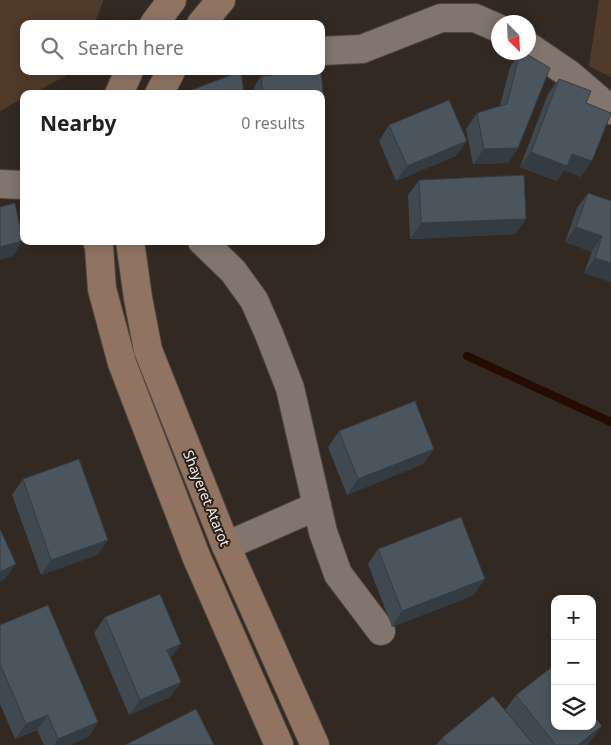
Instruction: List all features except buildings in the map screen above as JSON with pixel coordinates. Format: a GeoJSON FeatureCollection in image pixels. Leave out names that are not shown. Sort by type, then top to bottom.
{"type":"FeatureCollection","features":[{"type":"Feature","properties":{"kind":"main road"},"geometry":{"type":"LineString","coordinates":[[157,20],[172,0]]}},
{"type":"Feature","properties":{"kind":"main road"},"geometry":{"type":"LineString","coordinates":[[205,20],[221,0]]}},
{"type":"Feature","properties":{"kind":"main road"},"geometry":{"type":"LineString","coordinates":[[121,90],[127,75]]}},
{"type":"Feature","properties":{"kind":"main road"},"geometry":{"type":"LineString","coordinates":[[98,245],[102,289],[122,363],[196,556],[279,745]]}},
{"type":"Feature","properties":{"kind":"main road","name":"Shayeret Atarot"},"geometry":{"type":"LineString","coordinates":[[131,245],[148,350],[226,546],[315,745]]}},
{"type":"Feature","properties":{"kind":"street"},"geometry":{"type":"LineString","coordinates":[[325,51],[362,49],[441,18],[475,18],[491,25]]}},
{"type":"Feature","properties":{"kind":"street"},"geometry":{"type":"LineString","coordinates":[[536,51],[569,74],[611,110]]}},
{"type":"Feature","properties":{"kind":"street"},"geometry":{"type":"LineString","coordinates":[[0,184],[20,184]]}},
{"type":"Feature","properties":{"kind":"street"},"geometry":{"type":"LineString","coordinates":[[206,245],[233,271],[254,300],[290,388],[323,532],[338,574],[382,631]]}},
{"type":"Feature","properties":{"kind":"street"},"geometry":{"type":"LineString","coordinates":[[226,546],[317,506]]}},
{"type":"Feature","properties":{"kind":"shaded area"},"geometry":{"type":"Polygon","coordinates":[[[0,0],[104,0],[96,20],[20,20],[20,75],[68,75],[39,90],[20,90],[20,100],[0,111],[0,0]]]}},
{"type":"Feature","properties":{"kind":"shaded area"},"geometry":{"type":"Polygon","coordinates":[[[599,0],[611,0],[611,77],[589,66],[599,0]]]}},
{"type":"Feature","properties":{"kind":"waterway"},"geometry":{"type":"LineString","coordinates":[[467,356],[611,422]]}}]}
